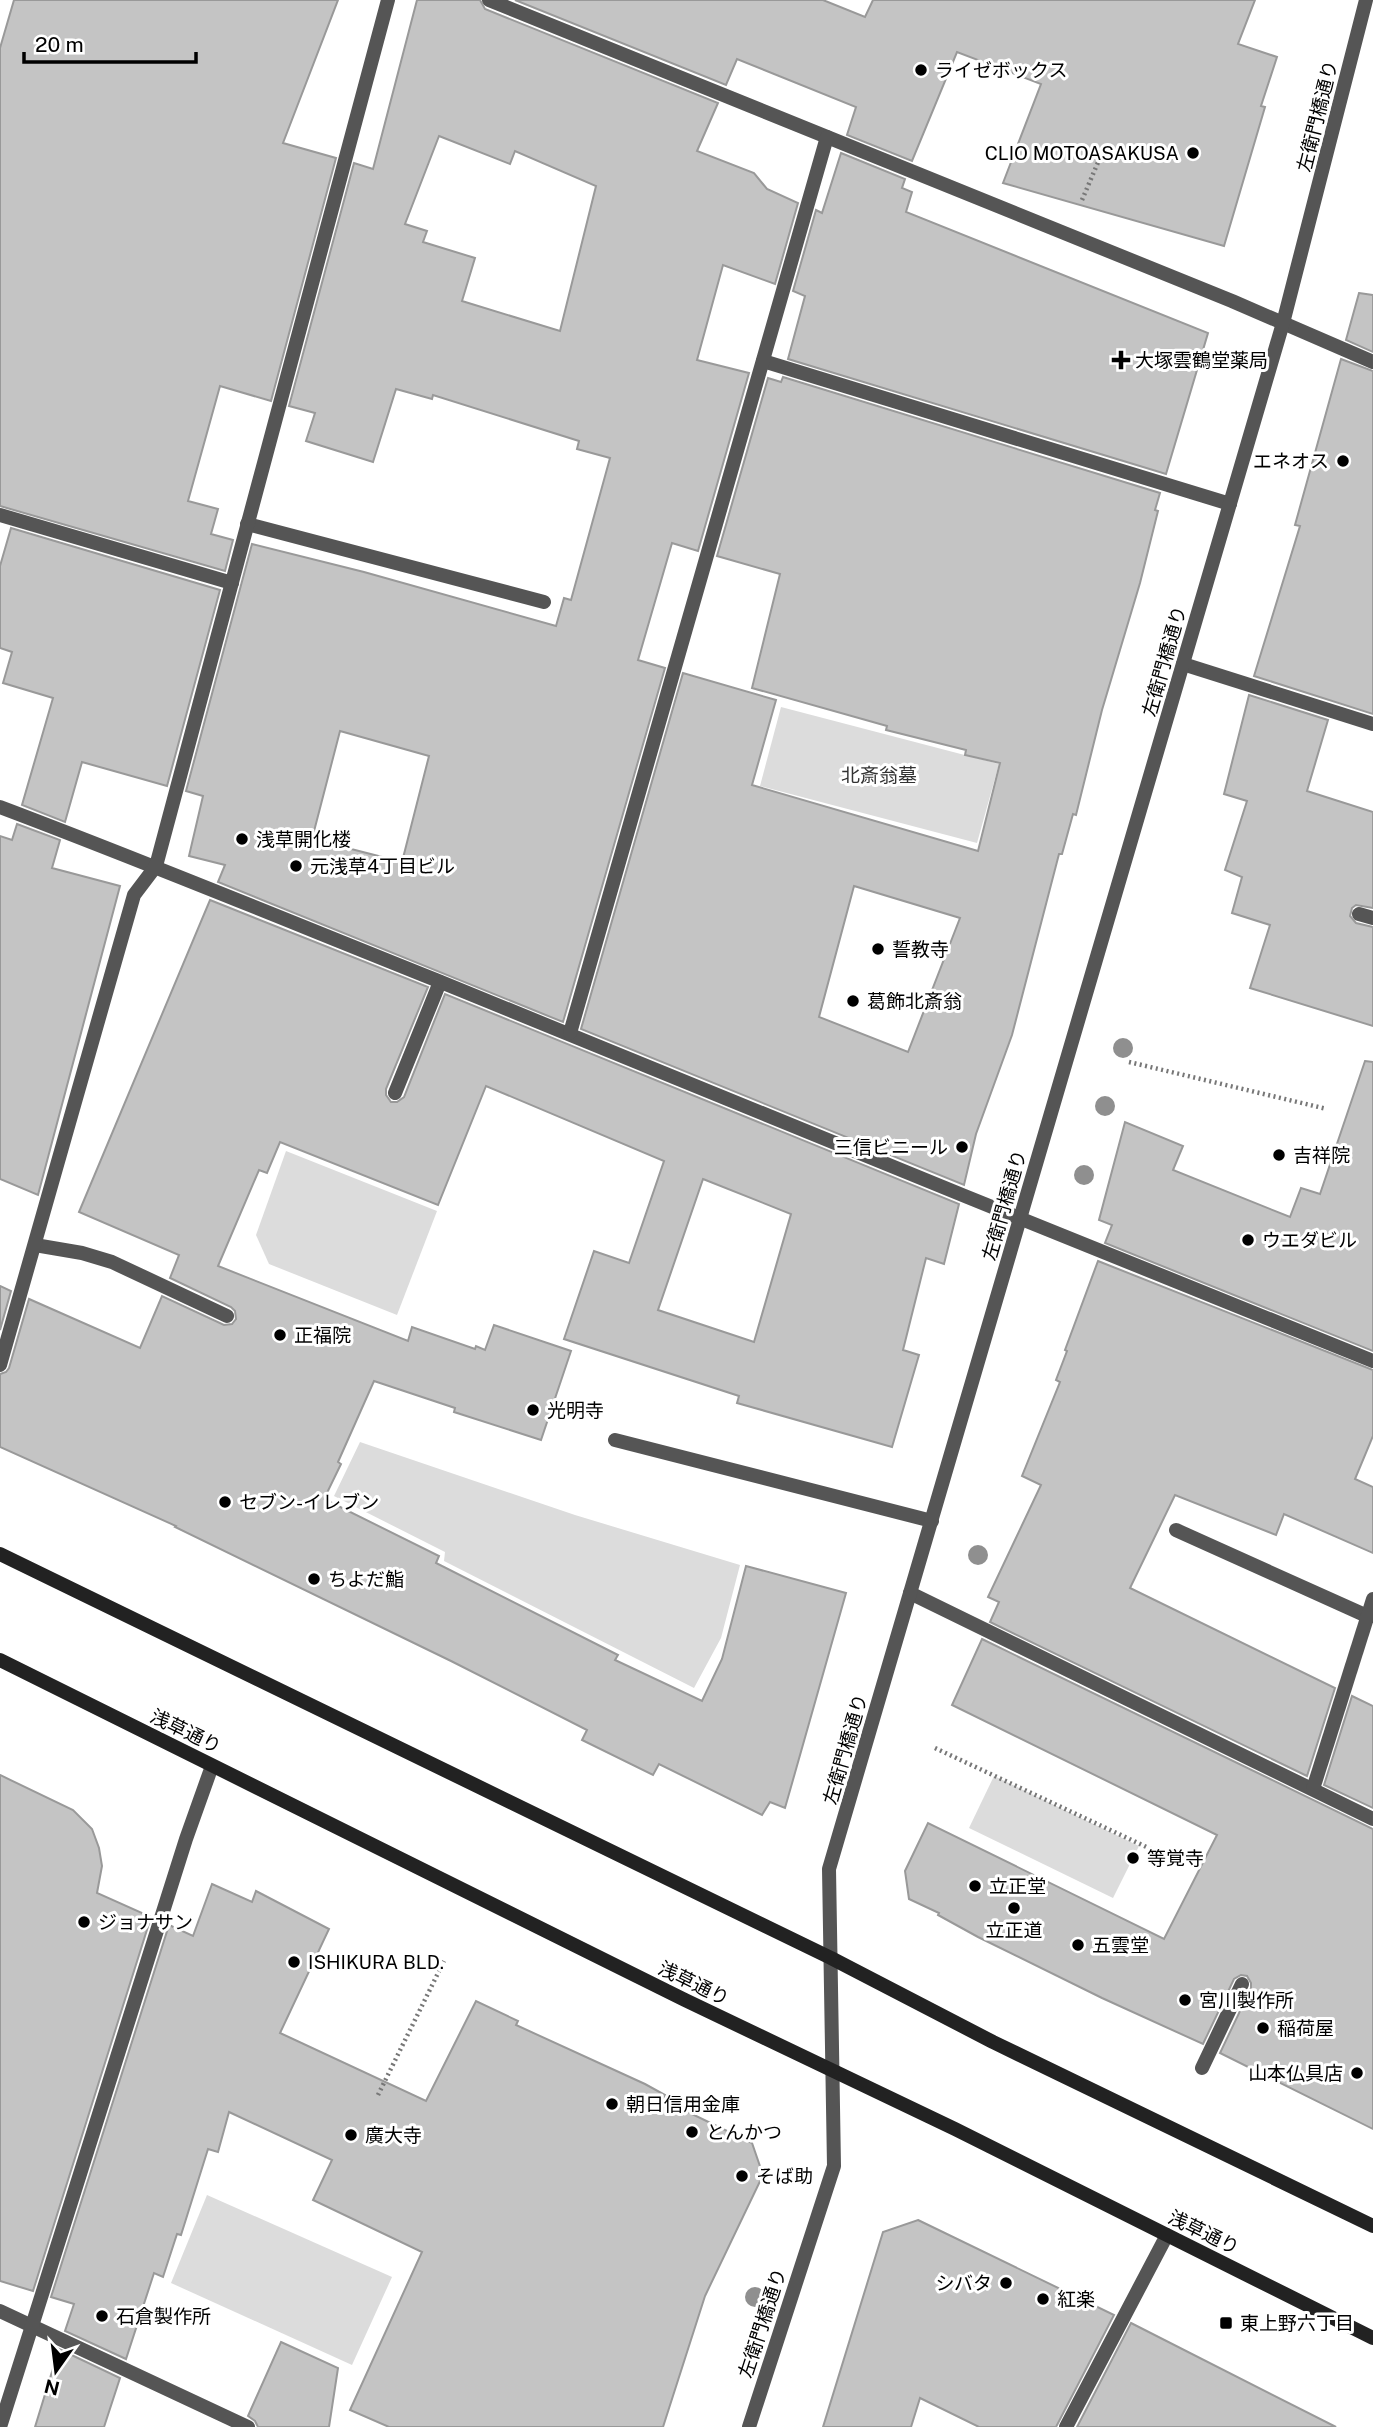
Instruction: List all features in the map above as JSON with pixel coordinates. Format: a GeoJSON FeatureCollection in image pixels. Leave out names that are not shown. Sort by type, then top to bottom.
{"type":"FeatureCollection","features":[{"type":"Feature","properties":{"kind":"main road"},"geometry":{"type":"LineString","coordinates":[[0,1554],[831,1958],[993,2042],[1373,2226]]}},
{"type":"Feature","properties":{"kind":"main road","name":"浅草通り"},"geometry":{"type":"LineString","coordinates":[[0,1660],[832,2072],[955,2129],[1373,2338]]}},
{"type":"Feature","properties":{"kind":"street"},"geometry":{"type":"LineString","coordinates":[[0,1365],[134,895],[156,866],[388,0]]}},
{"type":"Feature","properties":{"kind":"street"},"geometry":{"type":"LineString","coordinates":[[489,0],[1068,234],[1373,362]]}},
{"type":"Feature","properties":{"kind":"street","name":"左衛門橋通り"},"geometry":{"type":"LineString","coordinates":[[748,2427],[834,2166],[830,1869],[1283,323],[1366,0]]}},
{"type":"Feature","properties":{"kind":"street"},"geometry":{"type":"LineString","coordinates":[[570,1033],[827,137]]}},
{"type":"Feature","properties":{"kind":"street"},"geometry":{"type":"LineString","coordinates":[[763,360],[1230,505]]}},
{"type":"Feature","properties":{"kind":"street"},"geometry":{"type":"LineString","coordinates":[[0,514],[232,583]]}},
{"type":"Feature","properties":{"kind":"street"},"geometry":{"type":"LineString","coordinates":[[247,524],[544,603]]}},
{"type":"Feature","properties":{"kind":"street"},"geometry":{"type":"LineString","coordinates":[[1183,664],[1373,724]]}},
{"type":"Feature","properties":{"kind":"street"},"geometry":{"type":"LineString","coordinates":[[0,807],[156,866],[570,1033],[1020,1220],[1373,1361]]}},
{"type":"Feature","properties":{"kind":"street"},"geometry":{"type":"LineString","coordinates":[[395,1093],[440,982]]}},
{"type":"Feature","properties":{"kind":"street"},"geometry":{"type":"LineString","coordinates":[[35,1245],[82,1253],[112,1262],[227,1316]]}},
{"type":"Feature","properties":{"kind":"street"},"geometry":{"type":"LineString","coordinates":[[615,1440],[932,1521]]}},
{"type":"Feature","properties":{"kind":"street"},"geometry":{"type":"LineString","coordinates":[[1176,1530],[1367,1616]]}},
{"type":"Feature","properties":{"kind":"street"},"geometry":{"type":"LineString","coordinates":[[910,1593],[1373,1819]]}},
{"type":"Feature","properties":{"kind":"street"},"geometry":{"type":"LineString","coordinates":[[1313,1789],[1373,1599]]}},
{"type":"Feature","properties":{"kind":"street"},"geometry":{"type":"LineString","coordinates":[[0,2427],[186,1839],[212,1766]]}},
{"type":"Feature","properties":{"kind":"street"},"geometry":{"type":"LineString","coordinates":[[1202,2068],[1242,1984]]}},
{"type":"Feature","properties":{"kind":"street"},"geometry":{"type":"LineString","coordinates":[[1066,2427],[1167,2235]]}},
{"type":"Feature","properties":{"kind":"street"},"geometry":{"type":"LineString","coordinates":[[0,2311],[248,2427]]}},
{"type":"Feature","properties":{"kind":"path"},"geometry":{"type":"LineString","coordinates":[[1068,234],[1102,153]]}},
{"type":"Feature","properties":{"kind":"path"},"geometry":{"type":"LineString","coordinates":[[1129,1062],[1326,1109]]}},
{"type":"Feature","properties":{"kind":"path"},"geometry":{"type":"LineString","coordinates":[[935,1748],[1155,1851],[1149,1864]]}},
{"type":"Feature","properties":{"kind":"path"},"geometry":{"type":"LineString","coordinates":[[377,2095],[444,1961]]}},
{"type":"Feature","properties":{"kind":"green space","name":"北斎翁墓"},"geometry":{"type":"Polygon","coordinates":[[[781,707],[999,764],[977,843],[760,786],[781,707]]]}},
{"type":"Feature","properties":{"kind":"green space"},"geometry":{"type":"Polygon","coordinates":[[[286,1151],[437,1211],[397,1315],[269,1264],[256,1235],[286,1151]]]}},
{"type":"Feature","properties":{"kind":"green space"},"geometry":{"type":"Polygon","coordinates":[[[360,1442],[575,1515],[740,1565],[721,1638],[694,1688],[444,1561],[445,1552],[334,1496],[360,1442]]]}},
{"type":"Feature","properties":{"kind":"green space"},"geometry":{"type":"Polygon","coordinates":[[[994,1776],[1139,1846],[1113,1898],[969,1828],[994,1776]]]}},
{"type":"Feature","properties":{"kind":"green space"},"geometry":{"type":"Polygon","coordinates":[[[207,2195],[392,2277],[352,2365],[171,2283],[207,2195]]]}},
{"type":"Feature","properties":{"kind":"building"},"geometry":{"type":"Polygon","coordinates":[[[14,0],[338,0],[283,143],[336,158],[271,401],[220,386],[188,501],[218,509],[211,534],[233,540],[225,571],[0,506],[0,48],[14,0]]]}},
{"type":"Feature","properties":{"kind":"building"},"geometry":{"type":"Polygon","coordinates":[[[417,0],[480,0],[485,9],[718,103],[697,151],[754,173],[767,189],[798,203],[775,284],[723,265],[697,360],[749,373],[698,551],[672,543],[638,660],[665,668],[563,1022],[218,882],[225,865],[189,856],[203,796],[186,791],[252,544],[364,572],[556,626],[564,598],[571,600],[610,458],[577,449],[579,441],[433,395],[432,399],[396,389],[373,462],[306,441],[315,413],[289,406],[354,163],[373,169],[417,0]],[[439,136],[405,224],[427,231],[423,242],[475,258],[462,301],[560,331],[596,186],[515,151],[510,164],[439,136]],[[340,731],[312,839],[402,862],[429,756],[340,731]]]}},
{"type":"Feature","properties":{"kind":"building"},"geometry":{"type":"Polygon","coordinates":[[[515,0],[823,0],[865,17],[873,0],[1255,0],[1238,44],[1277,57],[1261,106],[1265,107],[1224,246],[1003,183],[1041,84],[957,52],[912,161],[847,135],[856,107],[737,59],[726,85],[515,0]]]}},
{"type":"Feature","properties":{"kind":"building"},"geometry":{"type":"Polygon","coordinates":[[[841,153],[905,179],[902,188],[912,192],[906,212],[1208,333],[1166,474],[788,359],[805,296],[793,291],[816,210],[822,213],[841,153]]]}},
{"type":"Feature","properties":{"kind":"building"},"geometry":{"type":"Polygon","coordinates":[[[1359,293],[1373,295],[1373,352],[1346,340],[1359,293]]]}},
{"type":"Feature","properties":{"kind":"building"},"geometry":{"type":"Polygon","coordinates":[[[1341,359],[1373,371],[1373,714],[1254,676],[1300,526],[1295,525],[1341,359]]]}},
{"type":"Feature","properties":{"kind":"building"},"geometry":{"type":"Polygon","coordinates":[[[783,377],[1160,493],[1140,583],[1102,710],[1076,815],[1073,814],[1062,854],[1059,854],[1012,1035],[976,1134],[964,1185],[581,1029],[683,673],[776,700],[752,785],[978,851],[1000,763],[965,755],[966,750],[886,730],[887,726],[752,688],[780,574],[717,556],[768,378],[781,382],[783,377]],[[854,886],[819,1017],[908,1052],[960,918],[854,886]]]}},
{"type":"Feature","properties":{"kind":"building"},"geometry":{"type":"Polygon","coordinates":[[[11,528],[220,590],[167,786],[82,762],[65,822],[22,805],[53,698],[3,683],[12,652],[0,648],[0,566],[11,528]]]}},
{"type":"Feature","properties":{"kind":"building"},"geometry":{"type":"Polygon","coordinates":[[[1249,695],[1328,720],[1307,791],[1373,812],[1373,908],[1356,905],[1350,916],[1356,923],[1373,927],[1373,1026],[1250,988],[1270,925],[1232,913],[1242,877],[1225,870],[1247,801],[1224,794],[1249,695]]]}},
{"type":"Feature","properties":{"kind":"building"},"geometry":{"type":"Polygon","coordinates":[[[17,824],[60,840],[52,868],[120,886],[38,1195],[0,1179],[0,836],[12,840],[17,824]]]}},
{"type":"Feature","properties":{"kind":"building"},"geometry":{"type":"Polygon","coordinates":[[[210,900],[428,987],[386,1089],[386,1095],[391,1102],[397,1102],[404,1097],[445,994],[959,1204],[944,1264],[926,1258],[903,1350],[919,1355],[892,1447],[737,1403],[739,1396],[564,1339],[594,1251],[629,1263],[664,1161],[486,1086],[438,1205],[280,1142],[267,1173],[259,1170],[218,1266],[408,1341],[412,1327],[485,1350],[494,1325],[571,1351],[541,1440],[454,1412],[455,1408],[374,1381],[324,1499],[439,1556],[436,1563],[618,1655],[615,1660],[702,1701],[722,1659],[746,1566],[846,1593],[785,1808],[770,1802],[762,1815],[659,1764],[653,1775],[582,1740],[587,1730],[451,1661],[176,1526],[0,1447],[0,1374],[9,1368],[29,1299],[140,1348],[162,1296],[224,1325],[232,1324],[236,1319],[235,1311],[231,1307],[170,1278],[179,1255],[79,1212],[210,900]],[[703,1179],[658,1310],[754,1342],[791,1214],[703,1179]]]}},
{"type":"Feature","properties":{"kind":"building"},"geometry":{"type":"Polygon","coordinates":[[[1365,1061],[1373,1062],[1373,1351],[1105,1243],[1112,1225],[1099,1220],[1125,1122],[1183,1146],[1173,1170],[1290,1217],[1301,1188],[1320,1194],[1365,1061]]]}},
{"type":"Feature","properties":{"kind":"building"},"geometry":{"type":"Polygon","coordinates":[[[1098,1261],[1373,1370],[1373,1436],[1355,1479],[1373,1487],[1373,1553],[1284,1514],[1276,1535],[1175,1495],[1130,1588],[1335,1688],[1307,1776],[990,1622],[999,1602],[988,1597],[1041,1485],[1022,1476],[1060,1382],[1056,1380],[1067,1351],[1065,1350],[1098,1261]]]}},
{"type":"Feature","properties":{"kind":"building"},"geometry":{"type":"Polygon","coordinates":[[[0,1286],[11,1291],[0,1330],[0,1286]]]}},
{"type":"Feature","properties":{"kind":"building"},"geometry":{"type":"Polygon","coordinates":[[[982,1639],[1373,1829],[1373,2129],[1220,2053],[1251,1988],[1247,1976],[1241,1975],[1234,1979],[1203,2044],[978,1937],[938,1915],[939,1913],[909,1899],[905,1871],[928,1823],[1164,1939],[1217,1835],[952,1705],[982,1639]]]}},
{"type":"Feature","properties":{"kind":"building"},"geometry":{"type":"Polygon","coordinates":[[[1352,1696],[1373,1706],[1373,1808],[1324,1785],[1352,1696]]]}},
{"type":"Feature","properties":{"kind":"building"},"geometry":{"type":"Polygon","coordinates":[[[0,1775],[73,1810],[92,1829],[99,1848],[102,1866],[97,1893],[151,1917],[33,2291],[0,2281],[0,1775]]]}},
{"type":"Feature","properties":{"kind":"building"},"geometry":{"type":"Polygon","coordinates":[[[212,1884],[252,1902],[256,1891],[329,1929],[280,2033],[426,2101],[476,2001],[518,2021],[516,2025],[645,2084],[665,2095],[663,2100],[752,2143],[763,2175],[705,2296],[663,2427],[389,2427],[350,2410],[422,2252],[313,2200],[332,2160],[229,2112],[218,2152],[208,2149],[181,2235],[177,2234],[163,2277],[154,2273],[126,2359],[65,2331],[74,2304],[51,2297],[169,1925],[193,1936],[212,1884]]]}},
{"type":"Feature","properties":{"kind":"building"},"geometry":{"type":"Polygon","coordinates":[[[918,2220],[1114,2315],[1056,2427],[979,2427],[920,2398],[911,2427],[823,2427],[883,2232],[918,2220]]]}},
{"type":"Feature","properties":{"kind":"building"},"geometry":{"type":"Polygon","coordinates":[[[1131,2323],[1336,2427],[1077,2427],[1131,2323]]]}},
{"type":"Feature","properties":{"kind":"building"},"geometry":{"type":"Polygon","coordinates":[[[281,2342],[338,2368],[329,2427],[258,2427],[248,2416],[281,2342]]]}},
{"type":"Feature","properties":{"kind":"building"},"geometry":{"type":"Polygon","coordinates":[[[59,2349],[120,2378],[104,2427],[35,2427],[59,2349]]]}},
{"type":"Feature","properties":{"kind":"place","name":"ライゼボックス"},"geometry":{"type":"Point","coordinates":[921,70]}},
{"type":"Feature","properties":{"kind":"place","name":"CLIO MOTOASAKUSA"},"geometry":{"type":"Point","coordinates":[1193,153]}},
{"type":"Feature","properties":{"kind":"place","name":"大塚雲鶴堂薬局"},"geometry":{"type":"Point","coordinates":[1121,360]}},
{"type":"Feature","properties":{"kind":"place","name":"エネオス"},"geometry":{"type":"Point","coordinates":[1343,461]}},
{"type":"Feature","properties":{"kind":"place","name":"浅草開化楼"},"geometry":{"type":"Point","coordinates":[242,839]}},
{"type":"Feature","properties":{"kind":"place","name":"元浅草4丁目ビル"},"geometry":{"type":"Point","coordinates":[296,866]}},
{"type":"Feature","properties":{"kind":"place","name":"誓教寺"},"geometry":{"type":"Point","coordinates":[878,949]}},
{"type":"Feature","properties":{"kind":"place","name":"葛飾北斎翁"},"geometry":{"type":"Point","coordinates":[853,1001]}},
{"type":"Feature","properties":{"kind":"place","name":"三信ビニール"},"geometry":{"type":"Point","coordinates":[962,1147]}},
{"type":"Feature","properties":{"kind":"place","name":"吉祥院"},"geometry":{"type":"Point","coordinates":[1279,1155]}},
{"type":"Feature","properties":{"kind":"place","name":"ウエダビル"},"geometry":{"type":"Point","coordinates":[1248,1240]}},
{"type":"Feature","properties":{"kind":"place","name":"正福院"},"geometry":{"type":"Point","coordinates":[280,1335]}},
{"type":"Feature","properties":{"kind":"place","name":"光明寺"},"geometry":{"type":"Point","coordinates":[533,1410]}},
{"type":"Feature","properties":{"kind":"place","name":"セブン-イレブン"},"geometry":{"type":"Point","coordinates":[225,1502]}},
{"type":"Feature","properties":{"kind":"place","name":"ちよだ鮨"},"geometry":{"type":"Point","coordinates":[314,1579]}},
{"type":"Feature","properties":{"kind":"place","name":"等覚寺"},"geometry":{"type":"Point","coordinates":[1133,1858]}},
{"type":"Feature","properties":{"kind":"place","name":"立正堂"},"geometry":{"type":"Point","coordinates":[975,1886]}},
{"type":"Feature","properties":{"kind":"place","name":"立正道"},"geometry":{"type":"Point","coordinates":[1014,1908]}},
{"type":"Feature","properties":{"kind":"place","name":"ジョナサン"},"geometry":{"type":"Point","coordinates":[84,1922]}},
{"type":"Feature","properties":{"kind":"place","name":"五雲堂"},"geometry":{"type":"Point","coordinates":[1078,1945]}},
{"type":"Feature","properties":{"kind":"place","name":"ISHIKURA BLD."},"geometry":{"type":"Point","coordinates":[294,1962]}},
{"type":"Feature","properties":{"kind":"place","name":"宮川製作所"},"geometry":{"type":"Point","coordinates":[1185,2000]}},
{"type":"Feature","properties":{"kind":"place","name":"稲荷屋"},"geometry":{"type":"Point","coordinates":[1263,2028]}},
{"type":"Feature","properties":{"kind":"place","name":"山本仏具店"},"geometry":{"type":"Point","coordinates":[1357,2073]}},
{"type":"Feature","properties":{"kind":"place","name":"朝日信用金庫"},"geometry":{"type":"Point","coordinates":[612,2104]}},
{"type":"Feature","properties":{"kind":"place","name":"とんかつ"},"geometry":{"type":"Point","coordinates":[692,2132]}},
{"type":"Feature","properties":{"kind":"place","name":"廣大寺"},"geometry":{"type":"Point","coordinates":[351,2135]}},
{"type":"Feature","properties":{"kind":"place","name":"そば助"},"geometry":{"type":"Point","coordinates":[742,2176]}},
{"type":"Feature","properties":{"kind":"place","name":"シバタ"},"geometry":{"type":"Point","coordinates":[1006,2283]}},
{"type":"Feature","properties":{"kind":"place","name":"紅楽"},"geometry":{"type":"Point","coordinates":[1043,2299]}},
{"type":"Feature","properties":{"kind":"place","name":"石倉製作所"},"geometry":{"type":"Point","coordinates":[102,2316]}},
{"type":"Feature","properties":{"kind":"place","name":"東上野六丁目"},"geometry":{"type":"Point","coordinates":[1226,2323]}}]}
